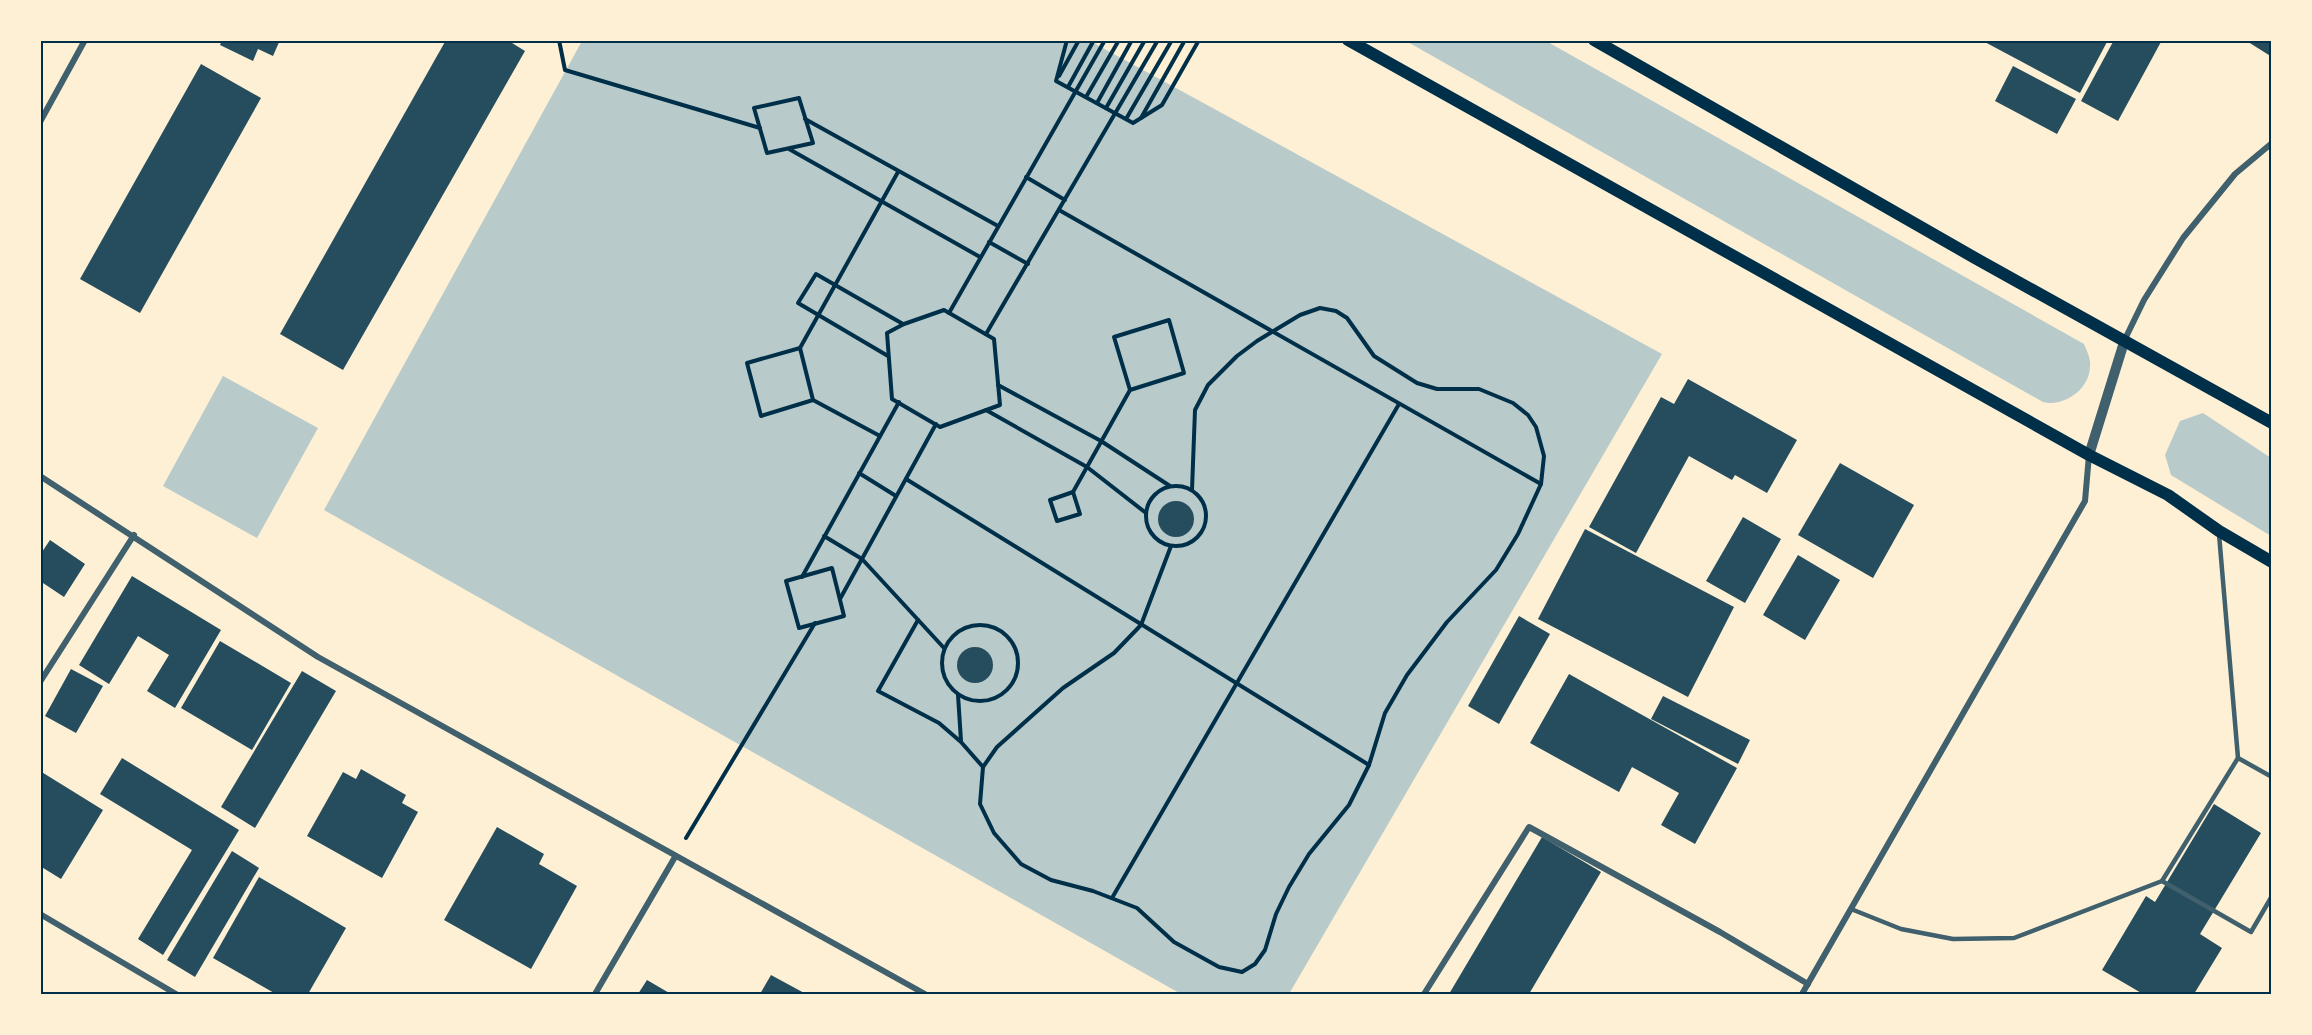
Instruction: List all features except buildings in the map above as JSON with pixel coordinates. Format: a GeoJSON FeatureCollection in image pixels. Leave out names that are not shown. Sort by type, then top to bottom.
{"type":"FeatureCollection","features":[{"type":"Feature","properties":{"kind":"main road"},"geometry":{"type":"LineString","coordinates":[[1348,40],[2089,455],[2168,495],[2219,531],[2271,562]]}},
{"type":"Feature","properties":{"kind":"main road"},"geometry":{"type":"LineString","coordinates":[[1594,40],[1975,258],[2125,339],[2204,387],[2271,423]]}},
{"type":"Feature","properties":{"kind":"street"},"geometry":{"type":"LineString","coordinates":[[40,122],[85,40]]}},
{"type":"Feature","properties":{"kind":"street"},"geometry":{"type":"LineString","coordinates":[[1802,994],[2085,501],[2089,455],[2125,339],[2144,300],[2183,238],[2235,174],[2271,143]]}},
{"type":"Feature","properties":{"kind":"street"},"geometry":{"type":"LineString","coordinates":[[40,476],[134,535],[318,657],[925,994]]}},
{"type":"Feature","properties":{"kind":"street"},"geometry":{"type":"LineString","coordinates":[[40,682],[134,535]]}},
{"type":"Feature","properties":{"kind":"street"},"geometry":{"type":"LineString","coordinates":[[1424,994],[1529,827],[1720,932],[1808,984]]}},
{"type":"Feature","properties":{"kind":"street"},"geometry":{"type":"LineString","coordinates":[[596,994],[675,857]]}},
{"type":"Feature","properties":{"kind":"street"},"geometry":{"type":"LineString","coordinates":[[40,914],[176,994]]}},
{"type":"Feature","properties":{"kind":"lane"},"geometry":{"type":"LineString","coordinates":[[1851,909],[1902,929],[1953,939],[2014,938],[2162,881],[2238,758],[2219,531]]}},
{"type":"Feature","properties":{"kind":"lane"},"geometry":{"type":"LineString","coordinates":[[2238,758],[2271,777]]}},
{"type":"Feature","properties":{"kind":"lane"},"geometry":{"type":"LineString","coordinates":[[2162,881],[2251,932],[2271,896]]}},
{"type":"Feature","properties":{"kind":"path"},"geometry":{"type":"LineString","coordinates":[[559,40],[565,70],[760,128]]}},
{"type":"Feature","properties":{"kind":"path"},"geometry":{"type":"LineString","coordinates":[[1056,81],[1067,40]]}},
{"type":"Feature","properties":{"kind":"path"},"geometry":{"type":"LineString","coordinates":[[1056,81],[1079,40]]}},
{"type":"Feature","properties":{"kind":"path"},"geometry":{"type":"LineString","coordinates":[[1068,87],[1094,40]]}},
{"type":"Feature","properties":{"kind":"path"},"geometry":{"type":"LineString","coordinates":[[949,313],[1105,40]]}},
{"type":"Feature","properties":{"kind":"path"},"geometry":{"type":"LineString","coordinates":[[1086,97],[1119,40]]}},
{"type":"Feature","properties":{"kind":"path"},"geometry":{"type":"LineString","coordinates":[[1097,103],[1132,40]]}},
{"type":"Feature","properties":{"kind":"path"},"geometry":{"type":"LineString","coordinates":[[1106,108],[1145,40]]}},
{"type":"Feature","properties":{"kind":"path"},"geometry":{"type":"LineString","coordinates":[[986,334],[1158,40]]}},
{"type":"Feature","properties":{"kind":"path"},"geometry":{"type":"LineString","coordinates":[[1126,119],[1172,40]]}},
{"type":"Feature","properties":{"kind":"path"},"geometry":{"type":"LineString","coordinates":[[1141,119],[1185,40]]}},
{"type":"Feature","properties":{"kind":"path"},"geometry":{"type":"LineString","coordinates":[[1056,81],[1133,123],[1162,105],[1199,40]]}},
{"type":"Feature","properties":{"kind":"path"},"geometry":{"type":"LineString","coordinates":[[799,98],[813,143],[767,153],[760,128],[754,108],[799,98]]}},
{"type":"Feature","properties":{"kind":"path"},"geometry":{"type":"LineString","coordinates":[[805,119],[999,226]]}},
{"type":"Feature","properties":{"kind":"path"},"geometry":{"type":"LineString","coordinates":[[789,149],[980,256]]}},
{"type":"Feature","properties":{"kind":"path"},"geometry":{"type":"LineString","coordinates":[[880,436],[813,400],[761,416],[747,363],[800,348],[898,172]]}},
{"type":"Feature","properties":{"kind":"path"},"geometry":{"type":"LineString","coordinates":[[1026,177],[1065,200]]}},
{"type":"Feature","properties":{"kind":"path"},"geometry":{"type":"LineString","coordinates":[[1059,210],[1541,484]]}},
{"type":"Feature","properties":{"kind":"path"},"geometry":{"type":"LineString","coordinates":[[989,242],[1028,264]]}},
{"type":"Feature","properties":{"kind":"path"},"geometry":{"type":"LineString","coordinates":[[888,356],[798,303],[816,274],[904,324]]}},
{"type":"Feature","properties":{"kind":"path"},"geometry":{"type":"LineString","coordinates":[[1171,546],[1141,625],[1114,653],[1063,688],[998,747],[983,767],[980,804],[994,833],[1021,864],[1051,880],[1137,908],[1174,942],[1219,967],[1242,972],[1255,964],[1265,950],[1276,914],[1288,888],[1309,854],[1349,805],[1369,765],[1385,713],[1407,675],[1447,622],[1496,570],[1518,534],[1541,484],[1544,456],[1538,433],[1528,415],[1513,403],[1479,389],[1437,389],[1417,383],[1374,356],[1347,318],[1336,311],[1320,308],[1300,315],[1237,356],[1208,385],[1195,410],[1192,490]]}},
{"type":"Feature","properties":{"kind":"path"},"geometry":{"type":"LineString","coordinates":[[944,310],[994,339],[1000,405],[940,427],[892,399],[887,333],[904,324],[944,310]]}},
{"type":"Feature","properties":{"kind":"path"},"geometry":{"type":"LineString","coordinates":[[1073,492],[1080,514],[1057,521],[1050,500],[1073,492],[1130,390],[1185,373],[1169,320],[1114,337],[1130,390]]}},
{"type":"Feature","properties":{"kind":"path"},"geometry":{"type":"LineString","coordinates":[[800,348],[813,400]]}},
{"type":"Feature","properties":{"kind":"path"},"geometry":{"type":"LineString","coordinates":[[998,385],[1101,441],[1170,486]]}},
{"type":"Feature","properties":{"kind":"path"},"geometry":{"type":"LineString","coordinates":[[802,577],[899,402]]}},
{"type":"Feature","properties":{"kind":"path"},"geometry":{"type":"LineString","coordinates":[[1112,898],[1399,404]]}},
{"type":"Feature","properties":{"kind":"path"},"geometry":{"type":"LineString","coordinates":[[986,410],[1087,467],[1146,513]]}},
{"type":"Feature","properties":{"kind":"path"},"geometry":{"type":"LineString","coordinates":[[840,599],[936,424]]}},
{"type":"Feature","properties":{"kind":"path"},"geometry":{"type":"LineString","coordinates":[[859,473],[896,496]]}},
{"type":"Feature","properties":{"kind":"path"},"geometry":{"type":"LineString","coordinates":[[906,479],[1369,765]]}},
{"type":"Feature","properties":{"kind":"path"},"geometry":{"type":"LineString","coordinates":[[1170,486],[1192,490],[1205,506],[1204,527],[1191,543],[1171,546],[1154,537],[1149,530],[1146,513],[1148,504],[1154,496],[1170,486]]}},
{"type":"Feature","properties":{"kind":"path"},"geometry":{"type":"LineString","coordinates":[[824,536],[862,559],[945,648]]}},
{"type":"Feature","properties":{"kind":"path"},"geometry":{"type":"LineString","coordinates":[[832,568],[844,616],[799,627],[786,581],[802,577],[832,568]]}},
{"type":"Feature","properties":{"kind":"path"},"geometry":{"type":"LineString","coordinates":[[918,620],[878,691],[939,723],[961,742],[983,767]]}},
{"type":"Feature","properties":{"kind":"path"},"geometry":{"type":"LineString","coordinates":[[675,857],[815,623]]}},
{"type":"Feature","properties":{"kind":"path"},"geometry":{"type":"LineString","coordinates":[[986,624],[998,628],[1016,647],[1017,672],[1013,683],[1004,693],[993,699],[969,700],[958,694],[949,685],[943,673],[942,661],[951,637],[961,629],[973,625],[986,624]]}},
{"type":"Feature","properties":{"kind":"path"},"geometry":{"type":"LineString","coordinates":[[958,694],[961,742]]}},
{"type":"Feature","properties":{"kind":"shaded area"},"geometry":{"type":"Polygon","coordinates":[[[582,41],[1090,41],[1662,354],[1289,994],[1181,994],[324,510],[582,41]]]}},
{"type":"Feature","properties":{"kind":"shaded area"},"geometry":{"type":"Polygon","coordinates":[[[1406,41],[1546,41],[2084,344],[2090,364],[2089,375],[2074,395],[2059,402],[2043,402],[1406,41]]]}},
{"type":"Feature","properties":{"kind":"shaded area"},"geometry":{"type":"Polygon","coordinates":[[[223,376],[318,428],[257,538],[163,486],[223,376]]]}},
{"type":"Feature","properties":{"kind":"shaded area"},"geometry":{"type":"Polygon","coordinates":[[[2203,413],[2271,458],[2271,536],[2171,475],[2165,455],[2180,421],[2203,413]]]}}]}
